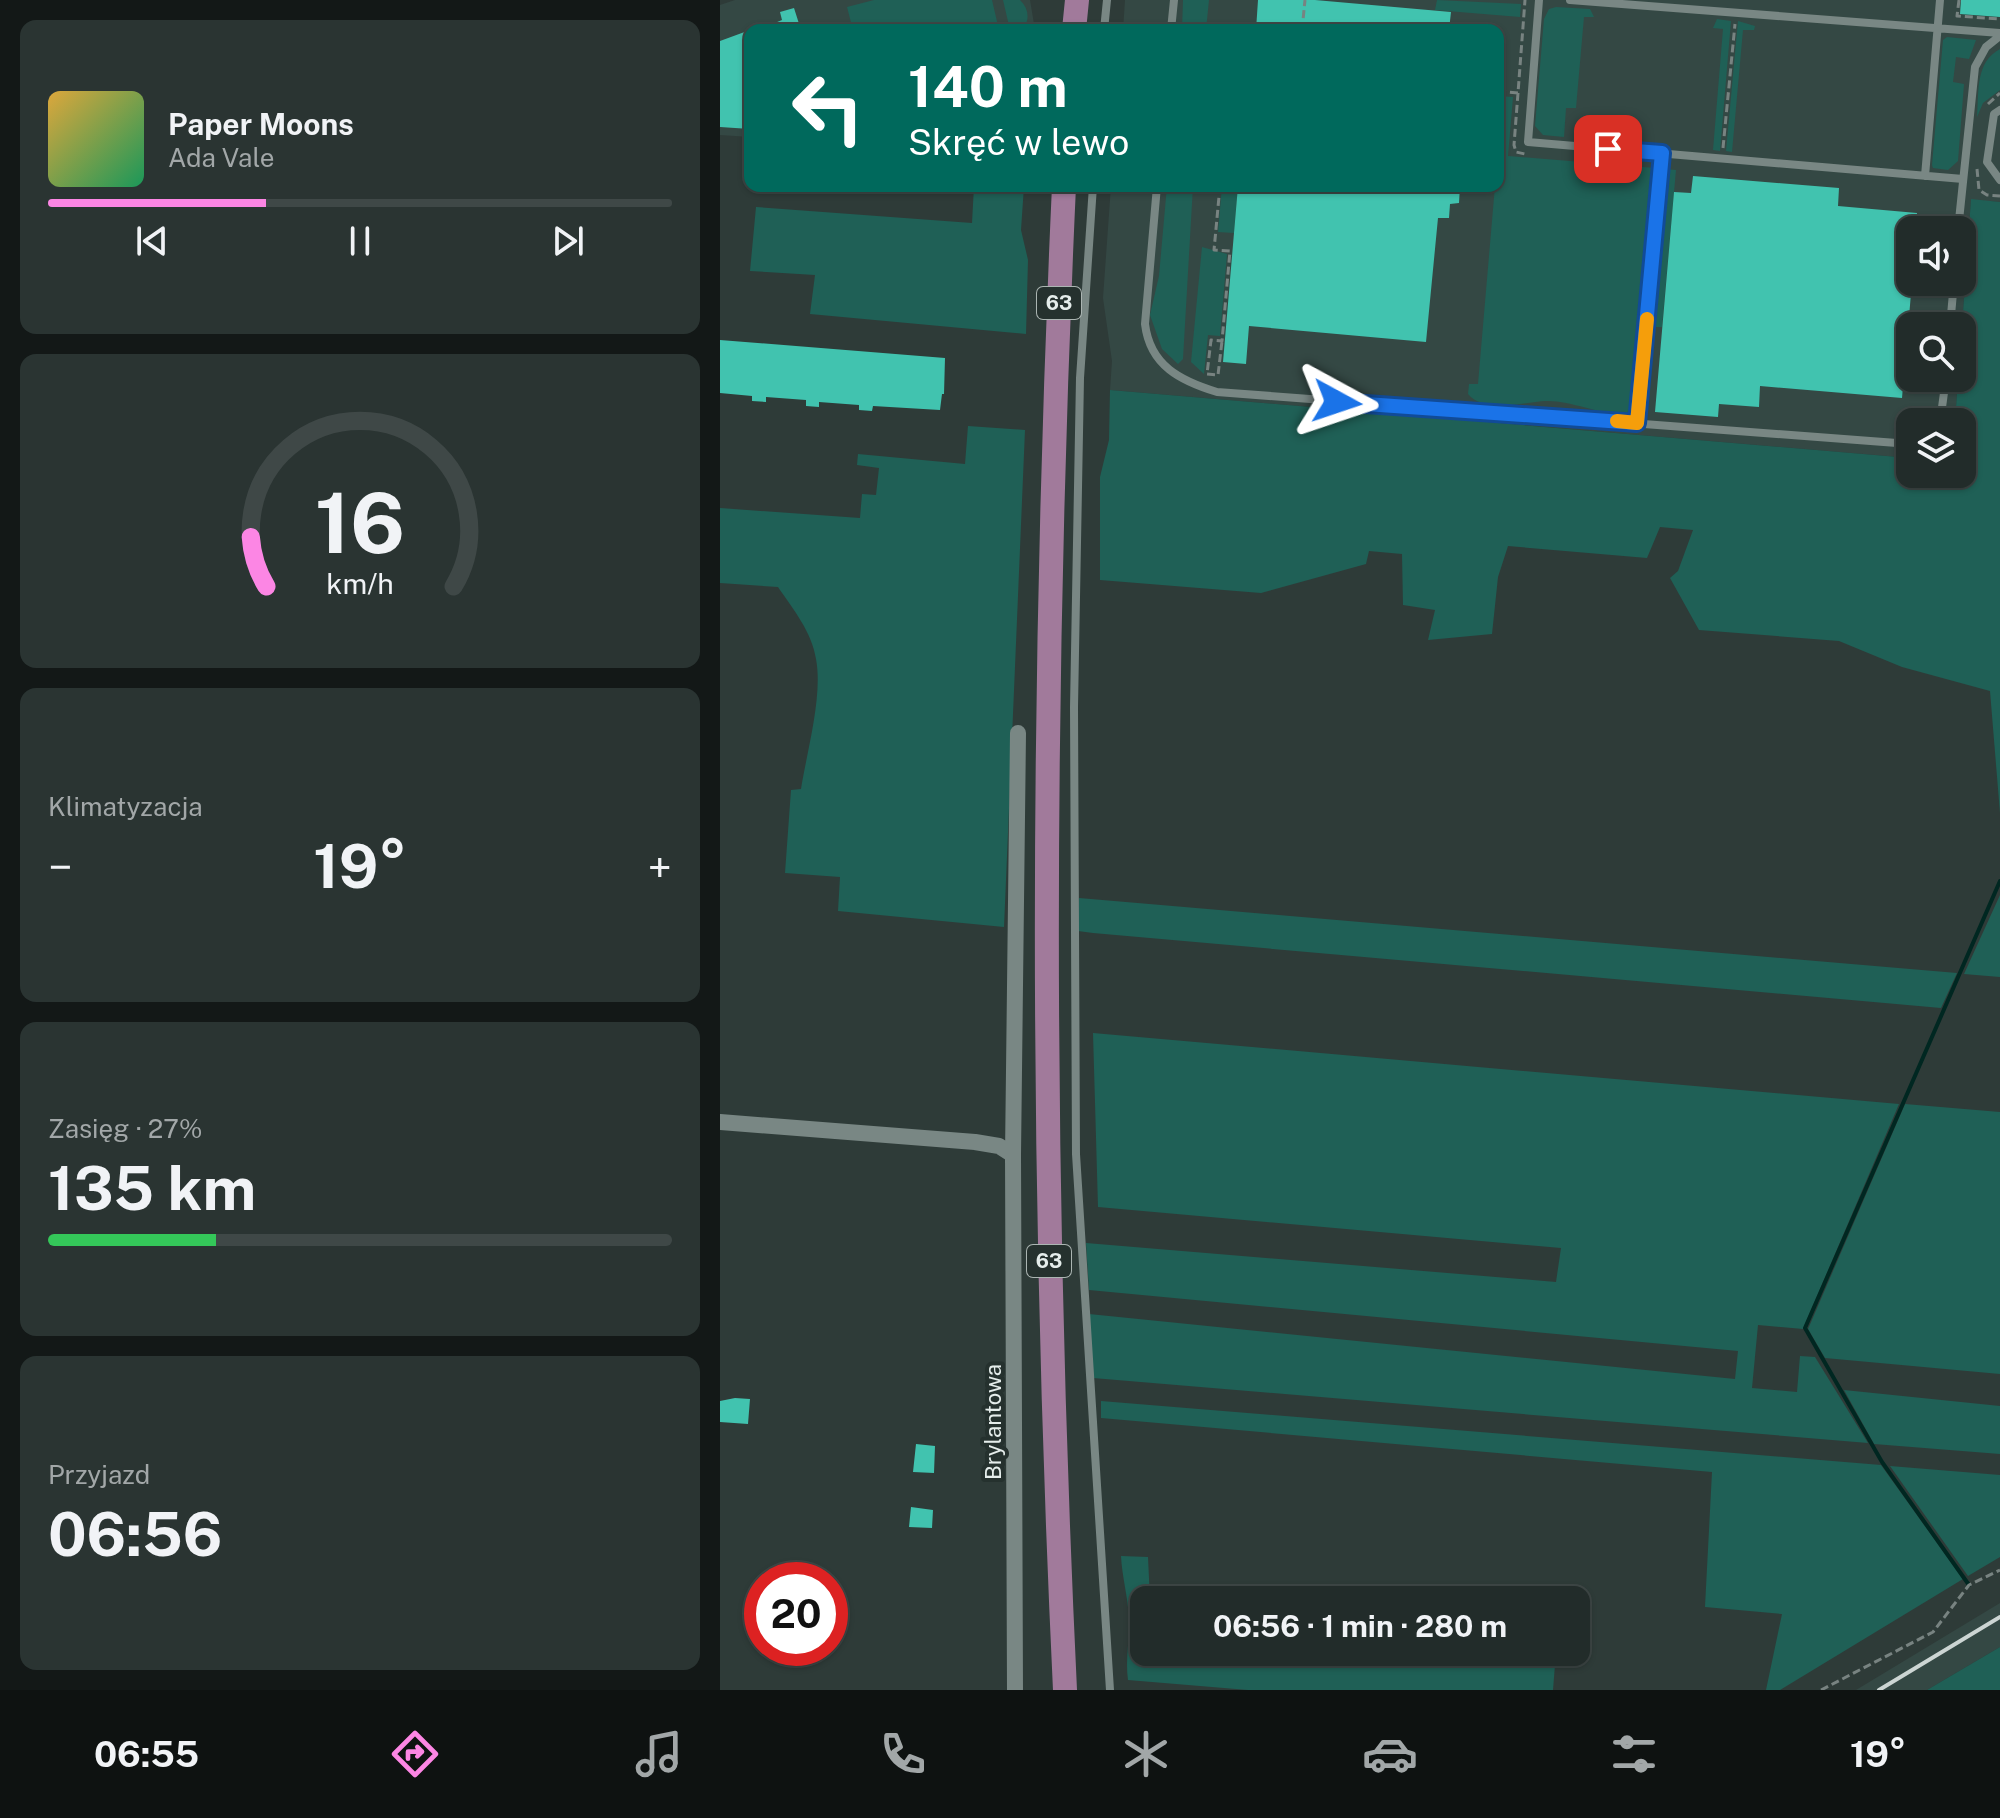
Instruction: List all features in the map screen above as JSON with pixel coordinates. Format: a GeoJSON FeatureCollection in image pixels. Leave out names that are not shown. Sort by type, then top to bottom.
{"type":"FeatureCollection","features":[{"type":"Feature","properties":{"kind":"main road"},"geometry":{"type":"LineString","coordinates":[[1068,0],[1070,24]]}},
{"type":"Feature","properties":{"kind":"main road"},"geometry":{"type":"LineString","coordinates":[[1072,24],[1077,0]]}},
{"type":"Feature","properties":{"kind":"main road","name":"63"},"geometry":{"type":"LineString","coordinates":[[1064,192],[1053,420],[1045,1067],[1054,1462],[1065,1690]]}},
{"type":"Feature","properties":{"kind":"street","name":"Brylantowa"},"geometry":{"type":"LineString","coordinates":[[1015,1690],[1013,1155],[1018,733]]}},
{"type":"Feature","properties":{"kind":"street"},"geometry":{"type":"LineString","coordinates":[[720,1122],[975,1142],[999,1146],[1013,1155]]}},
{"type":"Feature","properties":{"kind":"lane"},"geometry":{"type":"LineString","coordinates":[[1105,24],[1107,0]]}},
{"type":"Feature","properties":{"kind":"lane"},"geometry":{"type":"LineString","coordinates":[[1172,24],[1174,0]]}},
{"type":"Feature","properties":{"kind":"lane"},"geometry":{"type":"LineString","coordinates":[[1539,0],[1528,142],[1963,179]]}},
{"type":"Feature","properties":{"kind":"lane"},"geometry":{"type":"LineString","coordinates":[[1570,0],[2000,35]]}},
{"type":"Feature","properties":{"kind":"lane"},"geometry":{"type":"LineString","coordinates":[[1925,176],[1940,0]]}},
{"type":"Feature","properties":{"kind":"lane"},"geometry":{"type":"LineString","coordinates":[[1959,216],[1975,67],[1986,47],[2000,35]]}},
{"type":"Feature","properties":{"kind":"lane"},"geometry":{"type":"LineString","coordinates":[[2000,110],[1994,114],[1987,162],[2000,180]]}},
{"type":"Feature","properties":{"kind":"lane"},"geometry":{"type":"LineString","coordinates":[[1637,423],[1662,153]]}},
{"type":"Feature","properties":{"kind":"lane"},"geometry":{"type":"LineString","coordinates":[[1093,192],[1079,410],[1074,707],[1076,1154],[1110,1690]]}},
{"type":"Feature","properties":{"kind":"lane"},"geometry":{"type":"LineString","coordinates":[[1157,192],[1146,334],[1164,368],[1217,392],[1896,443]]}},
{"type":"Feature","properties":{"kind":"path"},"geometry":{"type":"LineString","coordinates":[[1303,24],[1305,0]]}},
{"type":"Feature","properties":{"kind":"path"},"geometry":{"type":"LineString","coordinates":[[1504,92],[1518,93],[1525,0]]}},
{"type":"Feature","properties":{"kind":"path"},"geometry":{"type":"LineString","coordinates":[[1959,0],[1957,16],[2000,19]]}},
{"type":"Feature","properties":{"kind":"path"},"geometry":{"type":"LineString","coordinates":[[1722,158],[1736,13]]}},
{"type":"Feature","properties":{"kind":"path"},"geometry":{"type":"LineString","coordinates":[[1219,192],[1214,250],[1230,251],[1222,341],[1218,375],[1207,374],[1211,340],[1222,341]]}},
{"type":"Feature","properties":{"kind":"path"},"geometry":{"type":"LineString","coordinates":[[1821,1690],[1933,1632],[1969,1585],[2000,1570]]}},
{"type":"Feature","properties":{"kind":"shaded area"},"geometry":{"type":"Polygon","coordinates":[[[735,0],[1030,0],[1034,24],[744,24],[744,137],[720,135],[720,5],[735,0]]]}},
{"type":"Feature","properties":{"kind":"shaded area"},"geometry":{"type":"Polygon","coordinates":[[[1125,0],[2000,0],[2000,202],[1971,200],[1970,216],[1896,216],[1896,296],[1964,296],[1963,312],[1896,312],[1896,392],[1957,392],[1956,408],[1896,408],[1896,457],[1110,390],[1112,361],[1103,298],[1111,192],[1504,192],[1504,24],[1123,24],[1125,0]]]}},
{"type":"Feature","properties":{"kind":"shaded area"},"geometry":{"type":"Polygon","coordinates":[[[2000,1603],[2000,1647],[1927,1690],[1856,1690],[2000,1603]]]}},
{"type":"Feature","properties":{"kind":"green space"},"geometry":{"type":"Polygon","coordinates":[[[874,0],[992,0],[998,24],[851,24],[847,7],[874,0]]]}},
{"type":"Feature","properties":{"kind":"green space"},"geometry":{"type":"Polygon","coordinates":[[[1003,0],[1020,0],[1027,11],[1026,24],[1009,24],[1003,0]]]}},
{"type":"Feature","properties":{"kind":"green space"},"geometry":{"type":"Polygon","coordinates":[[[1183,0],[1209,0],[1207,24],[1182,24],[1183,0]]]}},
{"type":"Feature","properties":{"kind":"green space"},"geometry":{"type":"Polygon","coordinates":[[[1437,0],[1521,4],[1520,17],[1435,10],[1437,0]]]}},
{"type":"Feature","properties":{"kind":"green space"},"geometry":{"type":"Polygon","coordinates":[[[1549,9],[1590,9],[1594,17],[1584,17],[1576,108],[1566,108],[1564,137],[1543,135],[1535,126],[1544,19],[1549,9]]]}},
{"type":"Feature","properties":{"kind":"green space"},"geometry":{"type":"Polygon","coordinates":[[[1717,19],[1731,21],[1720,151],[1713,150],[1723,29],[1713,28],[1717,19]]]}},
{"type":"Feature","properties":{"kind":"green space"},"geometry":{"type":"Polygon","coordinates":[[[1738,21],[1755,26],[1754,30],[1743,30],[1732,152],[1726,151],[1738,21]]]}},
{"type":"Feature","properties":{"kind":"green space"},"geometry":{"type":"Polygon","coordinates":[[[1947,37],[1976,40],[1969,59],[1956,57],[1953,82],[1964,84],[1958,161],[1948,170],[1933,168],[1932,165],[1943,40],[1947,37]]]}},
{"type":"Feature","properties":{"kind":"green space"},"geometry":{"type":"Polygon","coordinates":[[[2000,49],[2000,90],[1983,103],[1977,117],[1982,70],[2000,49]]]}},
{"type":"Feature","properties":{"kind":"green space"},"geometry":{"type":"Polygon","coordinates":[[[1504,96],[1513,97],[1508,156],[1655,168],[1635,404],[1631,413],[1612,414],[1557,401],[1484,404],[1468,394],[1469,384],[1478,384],[1494,192],[1504,192],[1504,96]]]}},
{"type":"Feature","properties":{"kind":"green space"},"geometry":{"type":"Polygon","coordinates":[[[1664,169],[1676,170],[1662,327],[1651,327],[1664,169]]]}},
{"type":"Feature","properties":{"kind":"green space"},"geometry":{"type":"Polygon","coordinates":[[[974,192],[1024,192],[1021,230],[1028,260],[1026,334],[810,314],[815,275],[750,271],[756,207],[972,223],[974,192]]]}},
{"type":"Feature","properties":{"kind":"green space"},"geometry":{"type":"Polygon","coordinates":[[[1166,192],[1193,192],[1183,359],[1178,364],[1162,349],[1150,315],[1159,276],[1166,192]]]}},
{"type":"Feature","properties":{"kind":"green space"},"geometry":{"type":"Polygon","coordinates":[[[1221,192],[1237,192],[1234,233],[1218,232],[1221,192]]]}},
{"type":"Feature","properties":{"kind":"green space"},"geometry":{"type":"Polygon","coordinates":[[[1971,199],[2000,202],[2000,813],[1990,691],[1902,667],[1839,641],[1699,630],[1670,578],[1678,571],[1693,530],[1660,527],[1647,558],[1508,546],[1498,577],[1492,634],[1428,640],[1435,610],[1403,605],[1402,554],[1369,551],[1366,564],[1261,593],[1100,580],[1100,477],[1109,440],[1110,390],[1896,457],[1896,488],[1976,488],[1976,408],[1956,408],[1957,392],[1976,392],[1976,312],[1963,312],[1964,296],[1976,296],[1976,216],[1970,216],[1971,199]]]}},
{"type":"Feature","properties":{"kind":"green space"},"geometry":{"type":"Polygon","coordinates":[[[1202,247],[1227,254],[1220,336],[1208,335],[1204,374],[1191,362],[1202,247]]]}},
{"type":"Feature","properties":{"kind":"green space"},"geometry":{"type":"Polygon","coordinates":[[[968,426],[1025,430],[1004,927],[838,911],[840,877],[785,873],[791,790],[801,789],[816,706],[818,674],[814,649],[801,621],[778,587],[720,583],[720,508],[860,518],[862,494],[876,495],[879,468],[857,465],[858,454],[965,464],[968,426]]]}},
{"type":"Feature","properties":{"kind":"green space"},"geometry":{"type":"Polygon","coordinates":[[[2000,895],[2000,977],[1964,974],[2000,895]]]}},
{"type":"Feature","properties":{"kind":"green space"},"geometry":{"type":"Polygon","coordinates":[[[1079,898],[1957,973],[1941,1008],[1093,933],[1078,931],[1079,898]]]}},
{"type":"Feature","properties":{"kind":"green space"},"geometry":{"type":"Polygon","coordinates":[[[1093,1033],[1899,1104],[1803,1329],[1758,1325],[1752,1388],[1797,1392],[1800,1356],[1815,1357],[1868,1443],[1093,1378],[1089,1314],[1735,1379],[1738,1351],[1089,1290],[1086,1243],[1556,1282],[1561,1248],[1098,1207],[1093,1033]]]}},
{"type":"Feature","properties":{"kind":"green space"},"geometry":{"type":"Polygon","coordinates":[[[1905,1104],[2000,1112],[2000,1374],[1825,1358],[1808,1329],[1905,1104]]]}},
{"type":"Feature","properties":{"kind":"green space"},"geometry":{"type":"Polygon","coordinates":[[[1844,1390],[2000,1406],[2000,1454],[1874,1444],[1844,1390]]]}},
{"type":"Feature","properties":{"kind":"green space"},"geometry":{"type":"Polygon","coordinates":[[[1101,1401],[1881,1465],[1963,1579],[1780,1690],[1766,1690],[1782,1614],[1705,1607],[1712,1472],[1101,1418],[1101,1401]]]}},
{"type":"Feature","properties":{"kind":"green space"},"geometry":{"type":"Polygon","coordinates":[[[1890,1466],[2000,1475],[2000,1557],[1968,1576],[1890,1466]]]}},
{"type":"Feature","properties":{"kind":"green space"},"geometry":{"type":"Polygon","coordinates":[[[1121,1556],[1148,1557],[1149,1586],[1130,1586],[1130,1666],[1555,1666],[1553,1690],[1248,1690],[1128,1680],[1129,1618],[1121,1556]]]}},
{"type":"Feature","properties":{"kind":"green space"},"geometry":{"type":"Polygon","coordinates":[[[2000,1647],[2000,1690],[1927,1690],[2000,1647]]]}},
{"type":"Feature","properties":{"kind":"building"},"geometry":{"type":"Polygon","coordinates":[[[1258,0],[1315,0],[1451,12],[1450,24],[1256,24],[1258,0]]]}},
{"type":"Feature","properties":{"kind":"building"},"geometry":{"type":"Polygon","coordinates":[[[1961,0],[2000,0],[2000,17],[1960,14],[1961,0]]]}},
{"type":"Feature","properties":{"kind":"building"},"geometry":{"type":"Polygon","coordinates":[[[794,8],[799,24],[772,24],[782,20],[780,12],[794,8]]]}},
{"type":"Feature","properties":{"kind":"building"},"geometry":{"type":"Polygon","coordinates":[[[744,32],[744,129],[720,127],[720,41],[744,32]]]}},
{"type":"Feature","properties":{"kind":"building"},"geometry":{"type":"Polygon","coordinates":[[[1693,176],[1839,188],[1838,206],[1917,213],[1917,216],[1896,216],[1896,296],[1911,296],[1909,312],[1896,312],[1896,392],[1903,392],[1902,398],[1760,386],[1759,407],[1719,404],[1718,417],[1655,412],[1674,192],[1691,193],[1693,176]]]}},
{"type":"Feature","properties":{"kind":"building"},"geometry":{"type":"Polygon","coordinates":[[[1237,192],[1460,192],[1459,203],[1450,204],[1449,218],[1438,218],[1426,342],[1249,326],[1246,364],[1223,362],[1237,192]]]}},
{"type":"Feature","properties":{"kind":"building"},"geometry":{"type":"Polygon","coordinates":[[[720,340],[945,358],[944,394],[940,410],[873,406],[872,411],[859,410],[859,405],[819,402],[819,407],[806,406],[806,400],[766,397],[766,402],[752,401],[752,396],[720,393],[720,340]]]}},
{"type":"Feature","properties":{"kind":"building"},"geometry":{"type":"Polygon","coordinates":[[[750,1399],[748,1424],[720,1422],[720,1401],[750,1399]]]}},
{"type":"Feature","properties":{"kind":"building"},"geometry":{"type":"Polygon","coordinates":[[[916,1444],[935,1446],[934,1473],[913,1472],[916,1444]]]}},
{"type":"Feature","properties":{"kind":"building"},"geometry":{"type":"Polygon","coordinates":[[[911,1507],[933,1510],[932,1528],[909,1527],[911,1507]]]}},
{"type":"Feature","properties":{"kind":"waterway"},"geometry":{"type":"LineString","coordinates":[[1969,1585],[1882,1462],[1805,1328],[2000,881]]}},
{"type":"Feature","properties":{"kind":"railway"},"geometry":{"type":"LineString","coordinates":[[1879,1690],[2000,1617]]}},
{"type":"Feature","properties":{"kind":"slow traffic"},"geometry":{"type":"LineString","coordinates":[[1617,421],[1637,423],[1647,319]]}},
{"type":"Feature","properties":{"kind":"route"},"geometry":{"type":"LineString","coordinates":[[1337,402],[1637,423],[1662,153],[1608,149]]}}]}
